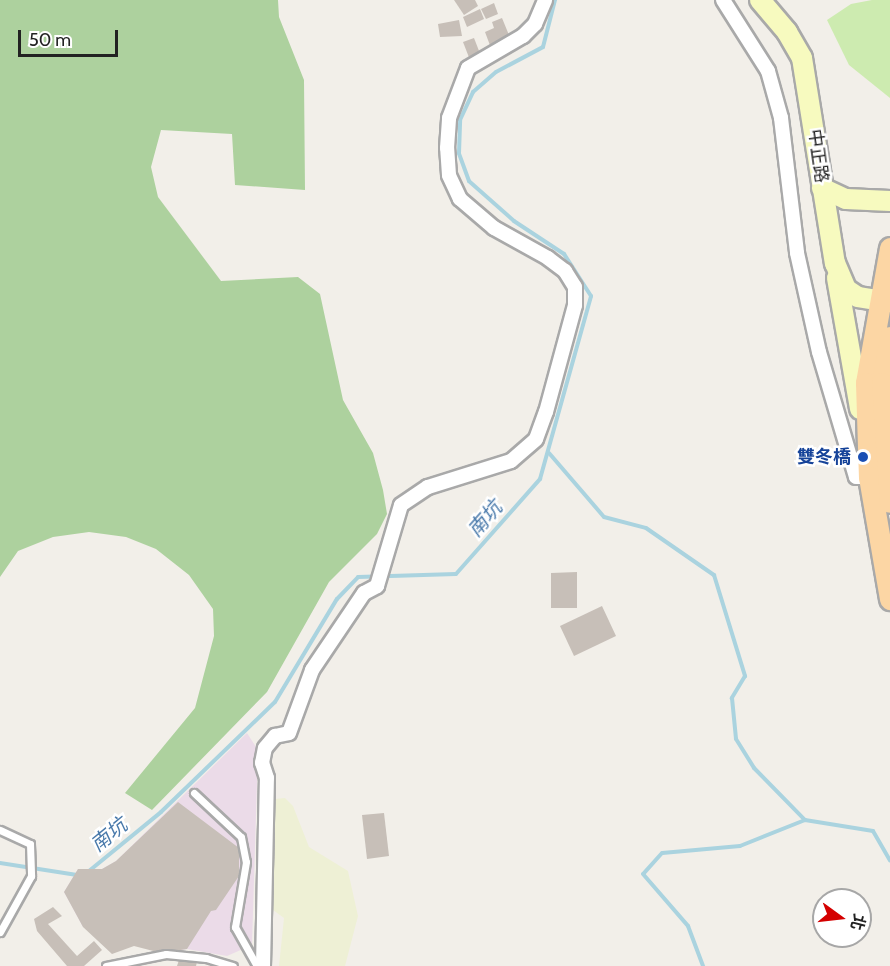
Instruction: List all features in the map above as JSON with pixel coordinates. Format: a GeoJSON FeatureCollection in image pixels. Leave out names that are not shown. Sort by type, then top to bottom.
{"type":"FeatureCollection","features":[{"type":"Feature","properties":{"kind":"main road"},"geometry":{"type":"LineString","coordinates":[[890,248],[884,300],[866,383],[869,477],[890,599]]}},
{"type":"Feature","properties":{"kind":"main road"},"geometry":{"type":"LineString","coordinates":[[890,337],[882,382],[890,497]]}},
{"type":"Feature","properties":{"kind":"street"},"geometry":{"type":"LineString","coordinates":[[263,966],[267,778],[262,764],[265,748],[275,736],[289,733],[312,670],[364,593],[377,586],[380,568],[401,505],[428,487],[511,461],[536,439],[546,412],[575,305],[575,287],[564,271],[548,258],[494,228],[460,199],[448,175],[447,148],[449,118],[468,68],[523,36],[535,24],[545,0]]}},
{"type":"Feature","properties":{"kind":"street"},"geometry":{"type":"LineString","coordinates":[[723,0],[768,71],[781,118],[797,253],[819,351],[856,477],[869,477]]}},
{"type":"Feature","properties":{"kind":"street","name":"中正路"},"geometry":{"type":"LineString","coordinates":[[760,0],[787,32],[802,58],[835,263],[846,289],[858,297],[884,300]]}},
{"type":"Feature","properties":{"kind":"street"},"geometry":{"type":"LineString","coordinates":[[822,188],[846,199],[890,201]]}},
{"type":"Feature","properties":{"kind":"street"},"geometry":{"type":"LineString","coordinates":[[835,263],[867,445]]}},
{"type":"Feature","properties":{"kind":"lane"},"geometry":{"type":"LineString","coordinates":[[194,793],[242,837],[246,862],[235,927],[257,966]]}},
{"type":"Feature","properties":{"kind":"lane"},"geometry":{"type":"LineString","coordinates":[[0,830],[30,844],[31,859],[31,876],[0,932]]}},
{"type":"Feature","properties":{"kind":"lane"},"geometry":{"type":"LineString","coordinates":[[106,966],[166,954],[207,958],[233,966]]}},
{"type":"Feature","properties":{"kind":"shaded area"},"geometry":{"type":"Polygon","coordinates":[[[247,733],[258,750],[252,945],[227,956],[187,949],[161,953],[83,927],[64,892],[78,869],[102,869],[116,861],[247,733]]]}},
{"type":"Feature","properties":{"kind":"green space"},"geometry":{"type":"Polygon","coordinates":[[[0,0],[278,0],[279,17],[304,80],[305,190],[235,185],[232,134],[161,130],[151,167],[158,197],[221,281],[298,277],[320,294],[343,400],[373,453],[383,490],[387,514],[377,534],[329,582],[267,692],[152,810],[125,793],[195,708],[214,636],[213,609],[189,575],[156,549],[126,537],[89,532],[53,537],[18,551],[0,577],[0,0]]]}},
{"type":"Feature","properties":{"kind":"green space"},"geometry":{"type":"Polygon","coordinates":[[[872,0],[890,0],[890,98],[849,65],[827,20],[851,4],[872,0]]]}},
{"type":"Feature","properties":{"kind":"green space"},"geometry":{"type":"Polygon","coordinates":[[[285,798],[293,806],[309,847],[348,871],[358,916],[345,966],[279,966],[284,918],[269,907],[275,799],[285,798]]]}},
{"type":"Feature","properties":{"kind":"building"},"geometry":{"type":"Polygon","coordinates":[[[454,0],[475,0],[478,6],[464,15],[454,0]]]}},
{"type":"Feature","properties":{"kind":"building"},"geometry":{"type":"Polygon","coordinates":[[[494,3],[498,14],[486,19],[481,9],[494,3]]]}},
{"type":"Feature","properties":{"kind":"building"},"geometry":{"type":"Polygon","coordinates":[[[480,9],[484,19],[467,27],[463,17],[480,9]]]}},
{"type":"Feature","properties":{"kind":"building"},"geometry":{"type":"Polygon","coordinates":[[[502,18],[511,40],[491,48],[485,32],[494,28],[492,22],[502,18]]]}},
{"type":"Feature","properties":{"kind":"building"},"geometry":{"type":"Polygon","coordinates":[[[459,20],[462,36],[440,37],[438,24],[459,20]]]}},
{"type":"Feature","properties":{"kind":"building"},"geometry":{"type":"Polygon","coordinates":[[[474,38],[481,56],[470,60],[463,42],[474,38]]]}},
{"type":"Feature","properties":{"kind":"building"},"geometry":{"type":"Polygon","coordinates":[[[577,572],[577,608],[551,608],[551,573],[577,572]]]}},
{"type":"Feature","properties":{"kind":"building"},"geometry":{"type":"Polygon","coordinates":[[[602,606],[616,636],[574,656],[560,626],[602,606]]]}},
{"type":"Feature","properties":{"kind":"building"},"geometry":{"type":"Polygon","coordinates":[[[178,802],[239,848],[239,876],[216,910],[211,911],[187,949],[161,953],[134,946],[112,954],[83,927],[64,892],[78,869],[102,869],[116,861],[178,802]]]}},
{"type":"Feature","properties":{"kind":"building"},"geometry":{"type":"Polygon","coordinates":[[[384,813],[389,856],[367,859],[362,815],[384,813]]]}},
{"type":"Feature","properties":{"kind":"building"},"geometry":{"type":"Polygon","coordinates":[[[53,907],[62,916],[48,924],[77,956],[94,941],[102,950],[84,966],[67,966],[37,931],[34,919],[53,907]]]}},
{"type":"Feature","properties":{"kind":"building"},"geometry":{"type":"Polygon","coordinates":[[[180,957],[197,962],[196,966],[177,966],[180,957]]]}},
{"type":"Feature","properties":{"kind":"waterway","name":"南坑"},"geometry":{"type":"LineString","coordinates":[[89,871],[161,812],[275,702],[337,599],[358,577],[456,574],[540,479],[591,296],[564,254],[514,221],[469,181],[459,153],[460,120],[473,92],[496,72],[543,47],[555,0]]}},
{"type":"Feature","properties":{"kind":"waterway"},"geometry":{"type":"LineString","coordinates":[[549,453],[604,517],[646,528],[714,575],[745,676],[732,698],[736,739],[754,768],[805,820],[740,846],[662,853],[643,874],[688,926],[703,966]]}},
{"type":"Feature","properties":{"kind":"waterway"},"geometry":{"type":"LineString","coordinates":[[805,820],[873,831],[890,861]]}},
{"type":"Feature","properties":{"kind":"waterway","name":"南坑"},"geometry":{"type":"LineString","coordinates":[[0,863],[77,875]]}},
{"type":"Feature","properties":{"kind":"place","name":"雙冬橋"},"geometry":{"type":"Point","coordinates":[863,457]}}]}
